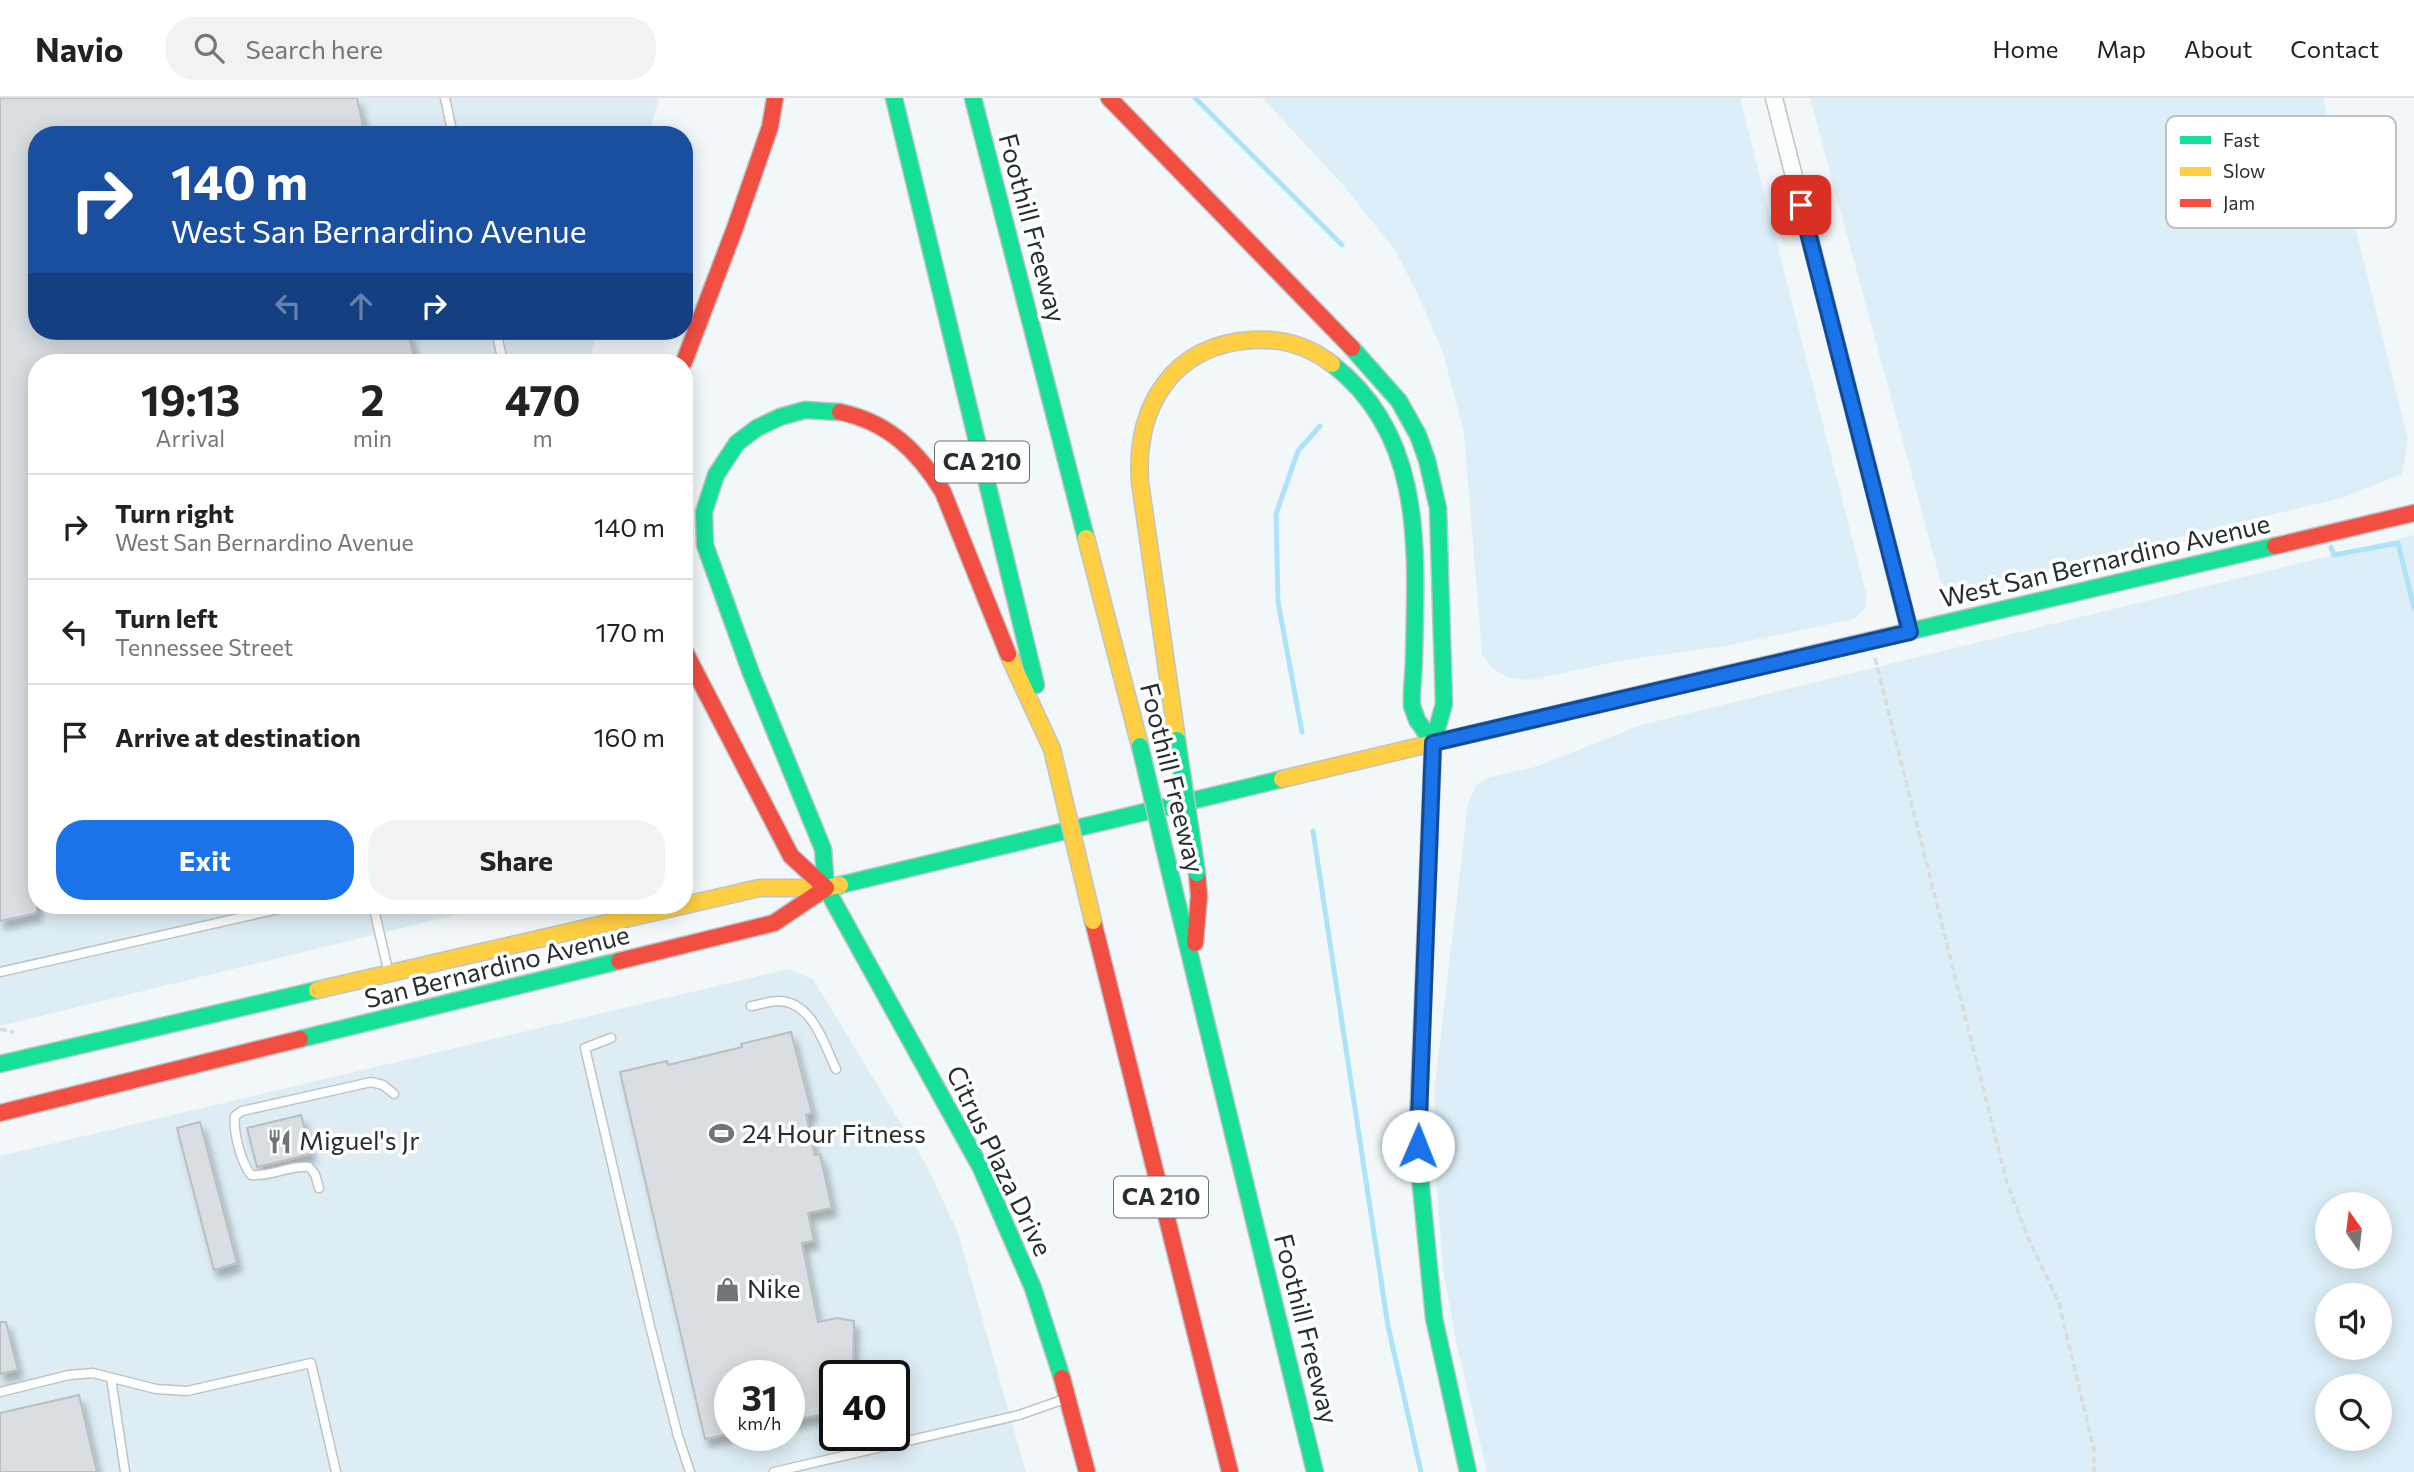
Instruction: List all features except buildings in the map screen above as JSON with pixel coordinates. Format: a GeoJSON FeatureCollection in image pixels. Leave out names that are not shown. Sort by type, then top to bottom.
{"type":"FeatureCollection","features":[{"type":"Feature","properties":{"kind":"main road"},"geometry":{"type":"LineString","coordinates":[[693,338],[770,127],[775,98]]}},
{"type":"Feature","properties":{"kind":"main road","name":"CA 210"},"geometry":{"type":"LineString","coordinates":[[894,98],[1093,921],[1230,1472]]}},
{"type":"Feature","properties":{"kind":"main road","name":"Foothill Freeway"},"geometry":{"type":"LineString","coordinates":[[973,98],[1140,746],[1315,1472]]}},
{"type":"Feature","properties":{"kind":"main road"},"geometry":{"type":"LineString","coordinates":[[1109,98],[1338,333],[1399,401],[1418,435],[1427,460],[1438,508],[1444,704],[1433,743],[1418,1146],[1434,1318],[1468,1472]]}},
{"type":"Feature","properties":{"kind":"main road"},"geometry":{"type":"LineString","coordinates":[[1193,966],[1199,896],[1198,873],[1142,489],[1140,442],[1147,412],[1162,387],[1178,369],[1224,344],[1253,338],[1303,345],[1350,377],[1373,405],[1391,438],[1406,480],[1414,525],[1413,714],[1433,743]]}},
{"type":"Feature","properties":{"kind":"main road"},"geometry":{"type":"LineString","coordinates":[[827,888],[823,849],[747,661],[705,545],[704,512],[716,475],[737,443],[757,428],[780,417],[805,410],[830,410],[860,415],[908,444],[929,469],[943,492],[998,632],[1052,749]]}},
{"type":"Feature","properties":{"kind":"main road","name":"West San Bernardino Avenue"},"geometry":{"type":"LineString","coordinates":[[827,888],[2414,513]]}},
{"type":"Feature","properties":{"kind":"main road"},"geometry":{"type":"LineString","coordinates":[[693,667],[792,856],[827,888]]}},
{"type":"Feature","properties":{"kind":"main road","name":"San Bernardino Avenue"},"geometry":{"type":"LineString","coordinates":[[693,903],[759,888],[827,888]]}},
{"type":"Feature","properties":{"kind":"main road","name":"San Bernardino Avenue"},"geometry":{"type":"LineString","coordinates":[[0,1113],[774,923],[827,888]]}},
{"type":"Feature","properties":{"kind":"main road","name":"Citrus Plaza Drive"},"geometry":{"type":"LineString","coordinates":[[827,888],[981,1168],[1033,1288],[1068,1398],[1087,1472]]}},
{"type":"Feature","properties":{"kind":"main road","name":"San Bernardino Avenue"},"geometry":{"type":"LineString","coordinates":[[0,1064],[646,914]]}},
{"type":"Feature","properties":{"kind":"street"},"geometry":{"type":"LineString","coordinates":[[1774,98],[1910,632]]}},
{"type":"Feature","properties":{"kind":"lane"},"geometry":{"type":"LineString","coordinates":[[445,98],[451,126]]}},
{"type":"Feature","properties":{"kind":"lane"},"geometry":{"type":"LineString","coordinates":[[0,972],[256,914]]}},
{"type":"Feature","properties":{"kind":"lane"},"geometry":{"type":"LineString","coordinates":[[375,914],[389,973]]}},
{"type":"Feature","properties":{"kind":"lane"},"geometry":{"type":"LineString","coordinates":[[751,1006],[778,1001],[797,1005],[812,1020],[836,1069]]}},
{"type":"Feature","properties":{"kind":"lane"},"geometry":{"type":"LineString","coordinates":[[611,1038],[585,1048],[650,1326],[690,1472]]}},
{"type":"Feature","properties":{"kind":"lane"},"geometry":{"type":"LineString","coordinates":[[319,1188],[315,1174],[309,1167],[298,1166],[260,1176],[251,1175],[234,1124],[235,1116],[242,1111],[371,1082],[383,1084],[394,1094]]}},
{"type":"Feature","properties":{"kind":"lane"},"geometry":{"type":"LineString","coordinates":[[0,1392],[69,1375],[93,1373],[156,1389],[187,1391],[311,1363],[336,1472]]}},
{"type":"Feature","properties":{"kind":"lane"},"geometry":{"type":"LineString","coordinates":[[111,1378],[125,1472]]}},
{"type":"Feature","properties":{"kind":"lane"},"geometry":{"type":"LineString","coordinates":[[774,1472],[1019,1415],[1068,1398]]}},
{"type":"Feature","properties":{"kind":"path"},"geometry":{"type":"LineString","coordinates":[[1870,641],[2007,1183],[2029,1240],[2059,1303],[2094,1450],[2094,1472]]}},
{"type":"Feature","properties":{"kind":"path"},"geometry":{"type":"LineString","coordinates":[[0,1029],[14,1032]]}},
{"type":"Feature","properties":{"kind":"shaded area"},"geometry":{"type":"Polygon","coordinates":[[[0,98],[659,98],[651,126],[28,126],[28,340],[595,340],[591,354],[28,354],[28,914],[459,914],[0,1026],[0,98]]]}},
{"type":"Feature","properties":{"kind":"shaded area"},"geometry":{"type":"Polygon","coordinates":[[[1262,98],[1740,98],[1867,597],[1865,608],[1854,619],[1725,646],[1624,660],[1530,680],[1509,678],[1492,668],[1482,655],[1464,433],[1443,353],[1396,252],[1344,186],[1262,98]]]}},
{"type":"Feature","properties":{"kind":"shaded area"},"geometry":{"type":"Polygon","coordinates":[[[1810,98],[2323,98],[2327,116],[2166,116],[2166,228],[2355,228],[2408,439],[2402,474],[2342,498],[1954,591],[1941,583],[1810,98]]]}},
{"type":"Feature","properties":{"kind":"shaded area"},"geometry":{"type":"Polygon","coordinates":[[[2414,535],[2414,1472],[1487,1472],[1457,1346],[1443,1269],[1436,1179],[1435,1084],[1468,803],[1476,786],[1486,778],[1535,767],[1641,725],[2414,535]]]}},
{"type":"Feature","properties":{"kind":"shaded area"},"geometry":{"type":"Polygon","coordinates":[[[788,969],[813,979],[928,1168],[958,1233],[1026,1472],[0,1472],[0,1156],[788,969]]]}},
{"type":"Feature","properties":{"kind":"waterway"},"geometry":{"type":"LineString","coordinates":[[1195,98],[1342,245]]}},
{"type":"Feature","properties":{"kind":"waterway"},"geometry":{"type":"LineString","coordinates":[[1302,732],[1278,602],[1276,514],[1298,451],[1320,426]]}},
{"type":"Feature","properties":{"kind":"waterway"},"geometry":{"type":"LineString","coordinates":[[2331,547],[2334,555],[2398,543],[2414,608]]}},
{"type":"Feature","properties":{"kind":"waterway"},"geometry":{"type":"LineString","coordinates":[[1313,831],[1388,1326],[1421,1472]]}},
{"type":"Feature","properties":{"kind":"traffic: fast"},"geometry":{"type":"LineString","coordinates":[[894,98],[1036,685]]}},
{"type":"Feature","properties":{"kind":"traffic: fast"},"geometry":{"type":"LineString","coordinates":[[973,98],[1086,538]]}},
{"type":"Feature","properties":{"kind":"traffic: fast"},"geometry":{"type":"LineString","coordinates":[[1352,348],[1399,401],[1418,435],[1438,508],[1444,704],[1433,743]]}},
{"type":"Feature","properties":{"kind":"traffic: fast"},"geometry":{"type":"LineString","coordinates":[[1332,364],[1363,393],[1385,425],[1400,461],[1409,498],[1414,537],[1412,706],[1417,720],[1433,743]]}},
{"type":"Feature","properties":{"kind":"traffic: fast"},"geometry":{"type":"LineString","coordinates":[[826,888],[823,849],[751,673],[705,545],[704,512],[716,475],[737,443],[757,428],[780,417],[805,410],[840,412]]}},
{"type":"Feature","properties":{"kind":"traffic: fast"},"geometry":{"type":"LineString","coordinates":[[1710,678],[2275,546]]}},
{"type":"Feature","properties":{"kind":"traffic: fast"},"geometry":{"type":"LineString","coordinates":[[1177,740],[1197,873]]}},
{"type":"Feature","properties":{"kind":"traffic: fast"},"geometry":{"type":"LineString","coordinates":[[1140,746],[1172,881]]}},
{"type":"Feature","properties":{"kind":"traffic: fast"},"geometry":{"type":"LineString","coordinates":[[840,885],[1282,779]]}},
{"type":"Feature","properties":{"kind":"traffic: fast"},"geometry":{"type":"LineString","coordinates":[[1172,881],[1315,1472]]}},
{"type":"Feature","properties":{"kind":"traffic: fast"},"geometry":{"type":"LineString","coordinates":[[826,888],[981,1168],[1033,1288],[1062,1378]]}},
{"type":"Feature","properties":{"kind":"traffic: fast"},"geometry":{"type":"LineString","coordinates":[[300,1039],[619,961]]}},
{"type":"Feature","properties":{"kind":"traffic: fast"},"geometry":{"type":"LineString","coordinates":[[0,1064],[317,990]]}},
{"type":"Feature","properties":{"kind":"traffic: fast"},"geometry":{"type":"LineString","coordinates":[[1421,1051],[1417,1146],[1434,1318],[1468,1472]]}},
{"type":"Feature","properties":{"kind":"traffic: slow"},"geometry":{"type":"LineString","coordinates":[[1177,740],[1140,482],[1144,429],[1152,406],[1164,385],[1180,368],[1200,354],[1224,345],[1252,340],[1274,340],[1314,352],[1332,364]]}},
{"type":"Feature","properties":{"kind":"traffic: slow"},"geometry":{"type":"LineString","coordinates":[[1086,538],[1140,746]]}},
{"type":"Feature","properties":{"kind":"traffic: slow"},"geometry":{"type":"LineString","coordinates":[[1008,654],[1052,749]]}},
{"type":"Feature","properties":{"kind":"traffic: slow"},"geometry":{"type":"LineString","coordinates":[[1421,1051],[1433,743],[1710,678]]}},
{"type":"Feature","properties":{"kind":"traffic: slow"},"geometry":{"type":"LineString","coordinates":[[1282,779],[1433,743]]}},
{"type":"Feature","properties":{"kind":"traffic: slow"},"geometry":{"type":"LineString","coordinates":[[1052,749],[1093,921]]}},
{"type":"Feature","properties":{"kind":"traffic: slow"},"geometry":{"type":"LineString","coordinates":[[693,903],[759,888],[826,888],[840,885]]}},
{"type":"Feature","properties":{"kind":"traffic: slow"},"geometry":{"type":"LineString","coordinates":[[317,990],[646,914]]}},
{"type":"Feature","properties":{"kind":"traffic: jam"},"geometry":{"type":"LineString","coordinates":[[693,338],[770,127],[775,98]]}},
{"type":"Feature","properties":{"kind":"traffic: jam"},"geometry":{"type":"LineString","coordinates":[[1109,98],[1352,348]]}},
{"type":"Feature","properties":{"kind":"traffic: jam"},"geometry":{"type":"LineString","coordinates":[[687,354],[692,340]]}},
{"type":"Feature","properties":{"kind":"traffic: jam"},"geometry":{"type":"LineString","coordinates":[[840,412],[873,423],[900,440],[933,477],[943,492],[1008,654]]}},
{"type":"Feature","properties":{"kind":"traffic: jam"},"geometry":{"type":"LineString","coordinates":[[2275,546],[2414,513]]}},
{"type":"Feature","properties":{"kind":"traffic: jam"},"geometry":{"type":"LineString","coordinates":[[693,667],[791,856],[826,888]]}},
{"type":"Feature","properties":{"kind":"traffic: jam"},"geometry":{"type":"LineString","coordinates":[[1195,943],[1199,896],[1197,873]]}},
{"type":"Feature","properties":{"kind":"traffic: jam"},"geometry":{"type":"LineString","coordinates":[[619,961],[774,923],[826,888]]}},
{"type":"Feature","properties":{"kind":"traffic: jam"},"geometry":{"type":"LineString","coordinates":[[1093,921],[1230,1472]]}},
{"type":"Feature","properties":{"kind":"traffic: jam"},"geometry":{"type":"LineString","coordinates":[[0,1113],[300,1039]]}},
{"type":"Feature","properties":{"kind":"traffic: jam"},"geometry":{"type":"LineString","coordinates":[[1062,1378],[1087,1472]]}},
{"type":"Feature","properties":{"kind":"place","name":"24 Hour Fitness"},"geometry":{"type":"Point","coordinates":[722,1134]}},
{"type":"Feature","properties":{"kind":"place","name":"Miguel's Jr"},"geometry":{"type":"Point","coordinates":[279,1141]}},
{"type":"Feature","properties":{"kind":"place","name":"Nike"},"geometry":{"type":"Point","coordinates":[727,1289]}},
{"type":"Feature","properties":{"kind":"route"},"geometry":{"type":"LineString","coordinates":[[1418,1146],[1420,1035],[1433,743],[1910,632],[1801,205]]}}]}
